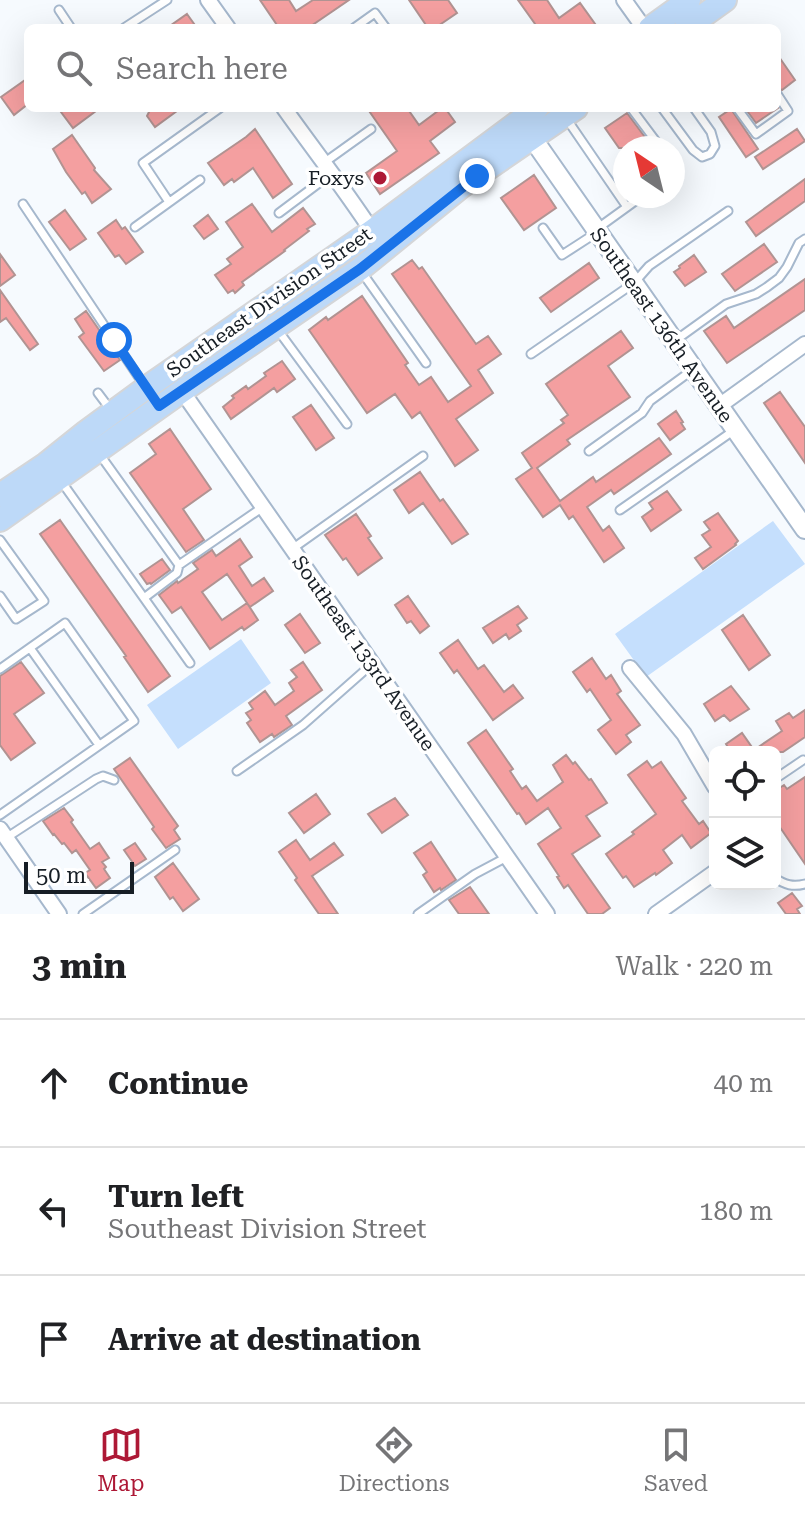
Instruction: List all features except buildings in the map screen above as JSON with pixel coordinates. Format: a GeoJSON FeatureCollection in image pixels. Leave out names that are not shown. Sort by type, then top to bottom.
{"type":"FeatureCollection","features":[{"type":"Feature","properties":{"kind":"main road"},"geometry":{"type":"LineString","coordinates":[[670,24],[696,19],[725,0]]}},
{"type":"Feature","properties":{"kind":"main road","name":"Southeast Division Street"},"geometry":{"type":"LineString","coordinates":[[0,495],[119,422],[372,231],[530,122],[570,112]]}},
{"type":"Feature","properties":{"kind":"main road","name":"Southeast Division Street"},"geometry":{"type":"LineString","coordinates":[[153,397],[182,391],[360,269],[462,186],[530,122]]}},
{"type":"Feature","properties":{"kind":"main road"},"geometry":{"type":"LineString","coordinates":[[360,269],[373,242],[372,231]]}},
{"type":"Feature","properties":{"kind":"main road","name":"Southeast Division Street"},"geometry":{"type":"LineString","coordinates":[[0,520],[97,450],[119,422]]}},
{"type":"Feature","properties":{"kind":"street"},"geometry":{"type":"LineString","coordinates":[[208,0],[225,24]]}},
{"type":"Feature","properties":{"kind":"street"},"geometry":{"type":"LineString","coordinates":[[624,0],[641,24]]}},
{"type":"Feature","properties":{"kind":"street"},"geometry":{"type":"LineString","coordinates":[[287,112],[372,231]]}},
{"type":"Feature","properties":{"kind":"street","name":"Southeast 136th Avenue"},"geometry":{"type":"LineString","coordinates":[[530,122],[597,230],[805,529]]}},
{"type":"Feature","properties":{"kind":"street"},"geometry":{"type":"LineString","coordinates":[[719,406],[805,344]]}},
{"type":"Feature","properties":{"kind":"street","name":"Southeast 133rd Avenue"},"geometry":{"type":"LineString","coordinates":[[182,391],[547,914]]}},
{"type":"Feature","properties":{"kind":"street"},"geometry":{"type":"LineString","coordinates":[[630,668],[684,734],[709,777]]}},
{"type":"Feature","properties":{"kind":"street"},"geometry":{"type":"LineString","coordinates":[[3,834],[59,914]]}},
{"type":"Feature","properties":{"kind":"street"},"geometry":{"type":"LineString","coordinates":[[656,914],[709,876]]}},
{"type":"Feature","properties":{"kind":"lane"},"geometry":{"type":"LineString","coordinates":[[130,24],[167,0]]}},
{"type":"Feature","properties":{"kind":"lane"},"geometry":{"type":"LineString","coordinates":[[59,10],[68,24]]}},
{"type":"Feature","properties":{"kind":"lane"},"geometry":{"type":"LineString","coordinates":[[360,24],[375,13],[383,24]]}},
{"type":"Feature","properties":{"kind":"lane"},"geometry":{"type":"LineString","coordinates":[[740,112],[756,134],[788,111],[781,100]]}},
{"type":"Feature","properties":{"kind":"lane"},"geometry":{"type":"LineString","coordinates":[[169,202],[143,163],[214,112]]}},
{"type":"Feature","properties":{"kind":"lane"},"geometry":{"type":"LineString","coordinates":[[570,112],[613,184]]}},
{"type":"Feature","properties":{"kind":"lane"},"geometry":{"type":"LineString","coordinates":[[634,112],[652,136]]}},
{"type":"Feature","properties":{"kind":"lane"},"geometry":{"type":"LineString","coordinates":[[665,112],[693,150],[702,157],[710,154],[715,146],[711,132],[697,112]]}},
{"type":"Feature","properties":{"kind":"lane"},"geometry":{"type":"LineString","coordinates":[[279,213],[371,129]]}},
{"type":"Feature","properties":{"kind":"lane"},"geometry":{"type":"LineString","coordinates":[[135,227],[200,180]]}},
{"type":"Feature","properties":{"kind":"lane"},"geometry":{"type":"LineString","coordinates":[[23,204],[153,397]]}},
{"type":"Feature","properties":{"kind":"lane"},"geometry":{"type":"LineString","coordinates":[[543,228],[562,255],[626,208]]}},
{"type":"Feature","properties":{"kind":"lane"},"geometry":{"type":"LineString","coordinates":[[531,354],[634,283],[649,266],[728,211]]}},
{"type":"Feature","properties":{"kind":"lane"},"geometry":{"type":"LineString","coordinates":[[674,341],[726,304],[756,294],[779,278],[799,243],[805,239]]}},
{"type":"Feature","properties":{"kind":"lane"},"geometry":{"type":"LineString","coordinates":[[360,269],[426,363]]}},
{"type":"Feature","properties":{"kind":"lane"},"geometry":{"type":"LineString","coordinates":[[276,327],[347,424]]}},
{"type":"Feature","properties":{"kind":"lane"},"geometry":{"type":"LineString","coordinates":[[589,451],[642,413],[650,401],[693,370]]}},
{"type":"Feature","properties":{"kind":"lane"},"geometry":{"type":"LineString","coordinates":[[98,393],[119,422]]}},
{"type":"Feature","properties":{"kind":"lane"},"geometry":{"type":"LineString","coordinates":[[620,510],[735,430]]}},
{"type":"Feature","properties":{"kind":"lane"},"geometry":{"type":"LineString","coordinates":[[97,450],[179,565]]}},
{"type":"Feature","properties":{"kind":"lane"},"geometry":{"type":"LineString","coordinates":[[292,549],[423,456]]}},
{"type":"Feature","properties":{"kind":"lane"},"geometry":{"type":"LineString","coordinates":[[59,479],[190,663]]}},
{"type":"Feature","properties":{"kind":"lane"},"geometry":{"type":"LineString","coordinates":[[144,598],[177,573],[179,565],[263,507]]}},
{"type":"Feature","properties":{"kind":"lane"},"geometry":{"type":"LineString","coordinates":[[0,540],[44,601],[16,619],[0,596]]}},
{"type":"Feature","properties":{"kind":"lane"},"geometry":{"type":"LineString","coordinates":[[0,669],[65,623],[134,721],[0,815]]}},
{"type":"Feature","properties":{"kind":"lane"},"geometry":{"type":"LineString","coordinates":[[30,648],[99,745]]}},
{"type":"Feature","properties":{"kind":"lane"},"geometry":{"type":"LineString","coordinates":[[237,771],[303,725],[372,664]]}},
{"type":"Feature","properties":{"kind":"lane"},"geometry":{"type":"LineString","coordinates":[[781,775],[803,760]]}},
{"type":"Feature","properties":{"kind":"lane"},"geometry":{"type":"LineString","coordinates":[[3,834],[96,779],[103,776],[114,780]]}},
{"type":"Feature","properties":{"kind":"lane"},"geometry":{"type":"LineString","coordinates":[[83,914],[175,850]]}},
{"type":"Feature","properties":{"kind":"lane"},"geometry":{"type":"LineString","coordinates":[[418,914],[484,868],[507,857]]}},
{"type":"Feature","properties":{"kind":"lane"},"geometry":{"type":"LineString","coordinates":[[781,881],[794,886],[805,884]]}},
{"type":"Feature","properties":{"kind":"shaded area"},"geometry":{"type":"Polygon","coordinates":[[[773,521],[805,564],[646,677],[615,634],[773,521]]]}},
{"type":"Feature","properties":{"kind":"shaded area"},"geometry":{"type":"Polygon","coordinates":[[[241,639],[271,683],[178,749],[147,705],[241,639]]]}},
{"type":"Feature","properties":{"kind":"place","name":"Foxys"},"geometry":{"type":"Point","coordinates":[380,178]}},
{"type":"Feature","properties":{"kind":"route"},"geometry":{"type":"LineString","coordinates":[[114,340],[159,406],[360,269],[477,176]]}}]}
